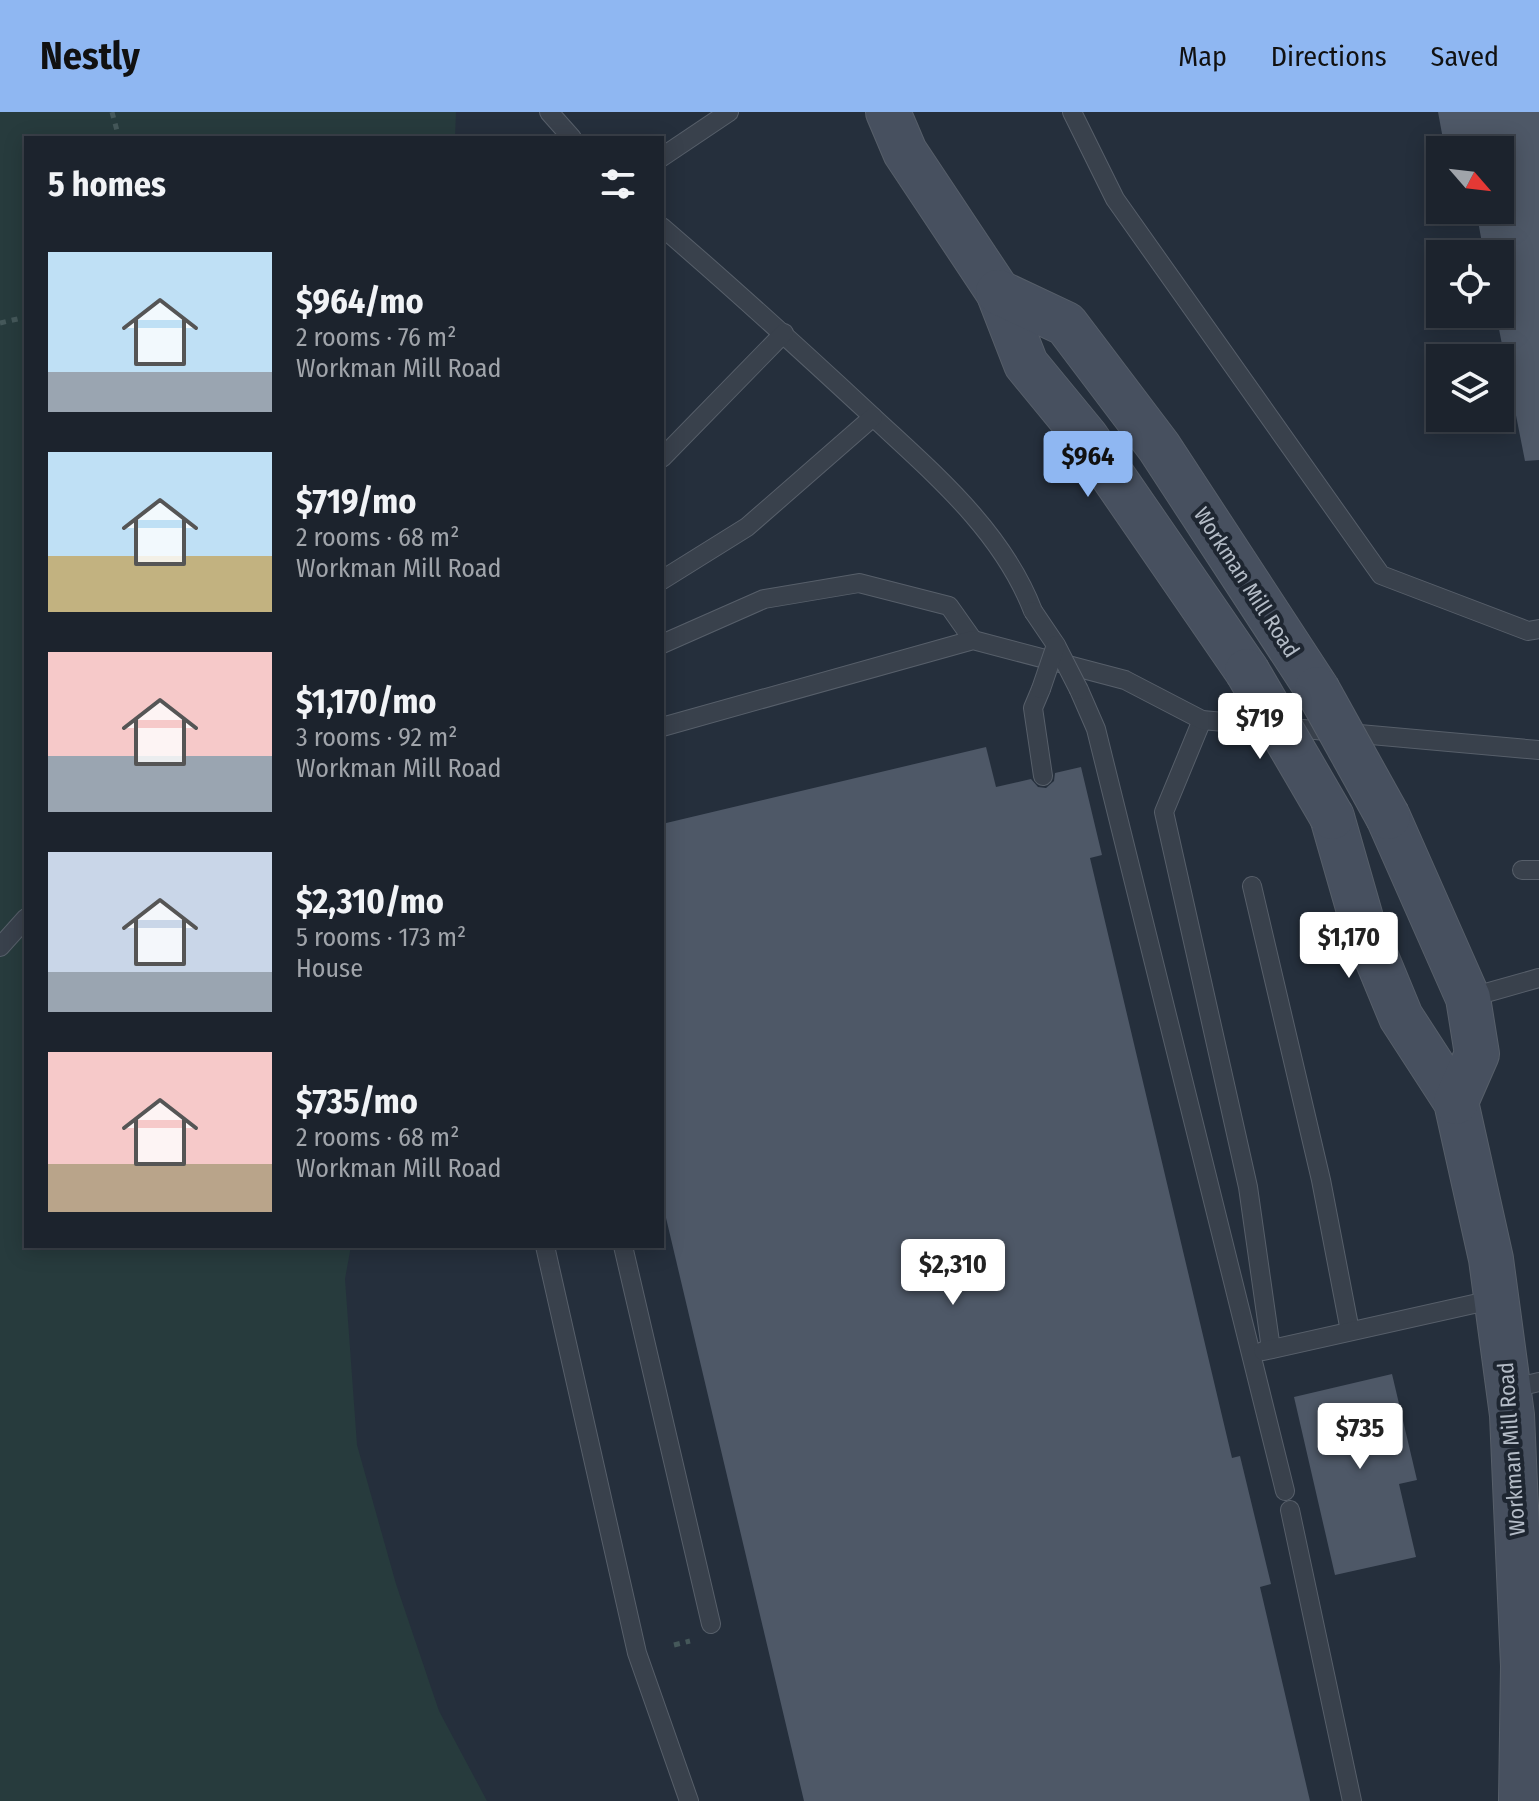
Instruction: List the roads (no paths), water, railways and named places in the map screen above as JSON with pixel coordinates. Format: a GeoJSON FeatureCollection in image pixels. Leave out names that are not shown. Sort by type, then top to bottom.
{"type":"FeatureCollection","features":[{"type":"Feature","properties":{"kind":"street","name":"Workman Mill Road"},"geometry":{"type":"LineString","coordinates":[[888,112],[905,152],[998,292],[1026,364],[1086,437],[1247,671],[1332,817],[1363,925],[1401,1017],[1456,1102],[1491,1259],[1496,1299],[1524,1386],[1521,1801]]}},
{"type":"Feature","properties":{"kind":"street","name":"Workman Mill Road"},"geometry":{"type":"LineString","coordinates":[[998,292],[1066,324],[1159,447],[1317,689],[1388,817],[1468,998],[1477,1054],[1456,1102]]}},
{"type":"Feature","properties":{"kind":"lane"},"geometry":{"type":"LineString","coordinates":[[549,112],[570,136]]}},
{"type":"Feature","properties":{"kind":"lane"},"geometry":{"type":"LineString","coordinates":[[664,156],[729,112]]}},
{"type":"Feature","properties":{"kind":"lane"},"geometry":{"type":"LineString","coordinates":[[1072,112],[1115,199],[1381,575],[1528,631],[1539,629]]}},
{"type":"Feature","properties":{"kind":"lane"},"geometry":{"type":"LineString","coordinates":[[664,229],[784,333],[985,527],[1056,645],[1079,690],[1096,729],[1285,1491]]}},
{"type":"Feature","properties":{"kind":"lane"},"geometry":{"type":"LineString","coordinates":[[664,456],[784,333]]}},
{"type":"Feature","properties":{"kind":"lane"},"geometry":{"type":"LineString","coordinates":[[664,579],[747,527],[873,417]]}},
{"type":"Feature","properties":{"kind":"lane"},"geometry":{"type":"LineString","coordinates":[[664,643],[764,599],[859,583],[949,606],[973,640]]}},
{"type":"Feature","properties":{"kind":"lane"},"geometry":{"type":"LineString","coordinates":[[664,726],[973,640],[1125,680],[1202,720],[1539,750]]}},
{"type":"Feature","properties":{"kind":"lane"},"geometry":{"type":"LineString","coordinates":[[1043,776],[1033,708],[1056,645]]}},
{"type":"Feature","properties":{"kind":"lane"},"geometry":{"type":"LineString","coordinates":[[1202,720],[1164,812],[1248,1187],[1271,1349]]}},
{"type":"Feature","properties":{"kind":"lane"},"geometry":{"type":"LineString","coordinates":[[1252,886],[1321,1180],[1350,1331]]}},
{"type":"Feature","properties":{"kind":"lane"},"geometry":{"type":"LineString","coordinates":[[0,947],[24,920]]}},
{"type":"Feature","properties":{"kind":"lane"},"geometry":{"type":"LineString","coordinates":[[1468,998],[1539,978]]}},
{"type":"Feature","properties":{"kind":"lane"},"geometry":{"type":"LineString","coordinates":[[545,1248],[637,1653],[689,1801]]}},
{"type":"Feature","properties":{"kind":"lane"},"geometry":{"type":"LineString","coordinates":[[623,1248],[711,1624]]}},
{"type":"Feature","properties":{"kind":"lane"},"geometry":{"type":"LineString","coordinates":[[1252,1354],[1496,1299]]}},
{"type":"Feature","properties":{"kind":"lane"},"geometry":{"type":"LineString","coordinates":[[1290,1510],[1352,1801]]}}]}
